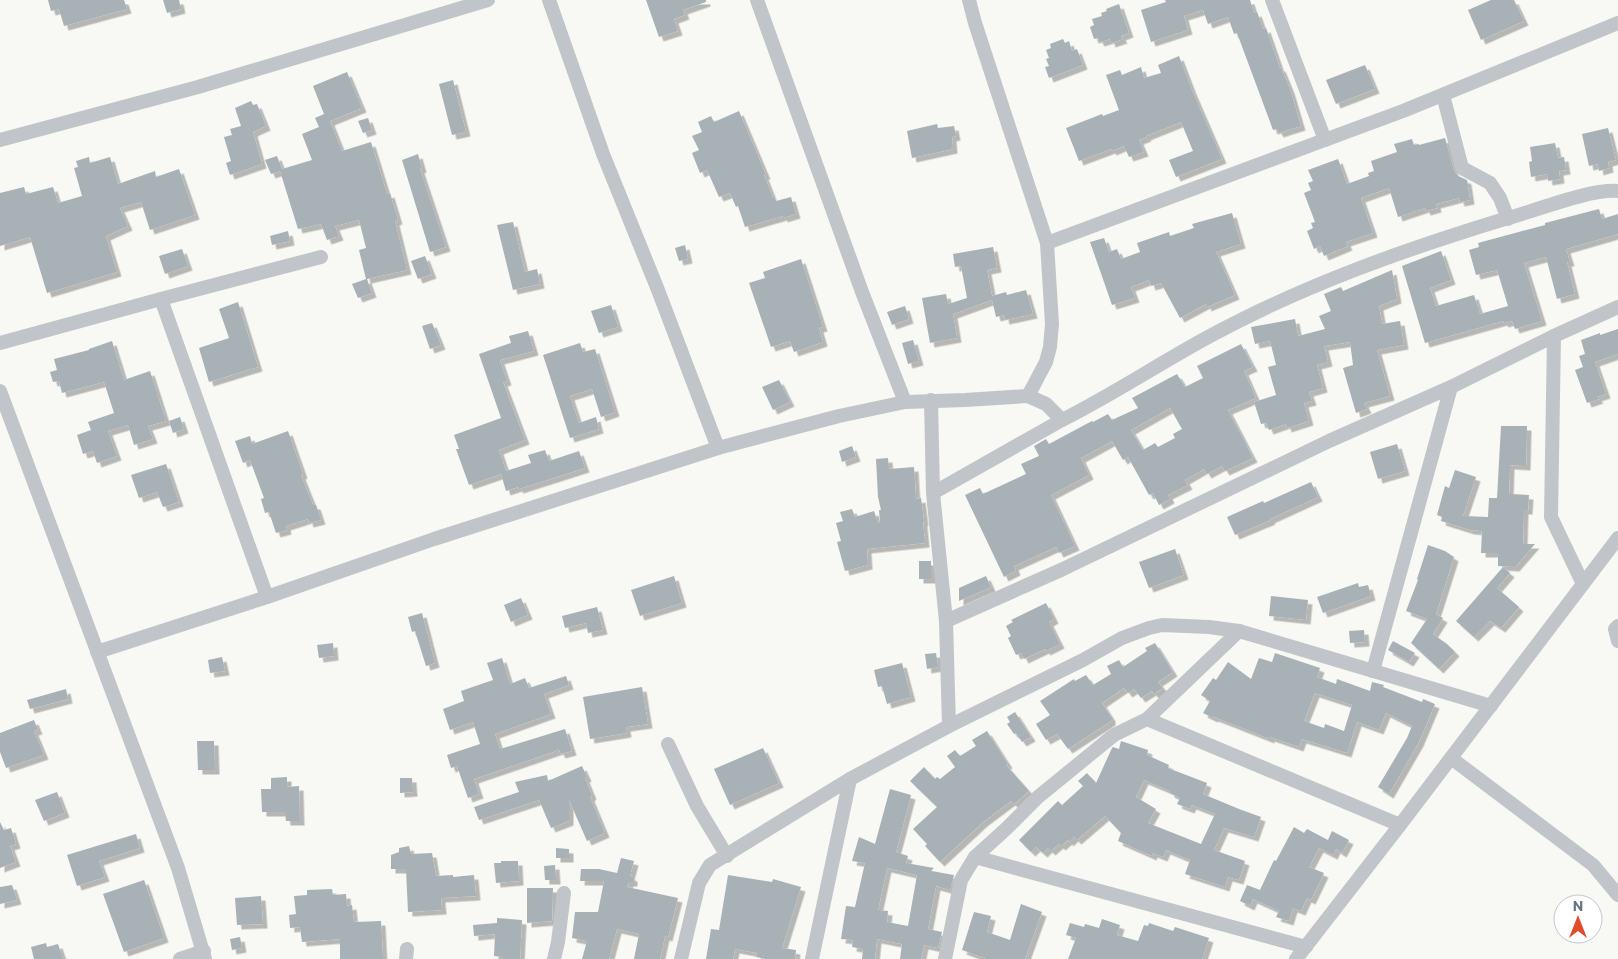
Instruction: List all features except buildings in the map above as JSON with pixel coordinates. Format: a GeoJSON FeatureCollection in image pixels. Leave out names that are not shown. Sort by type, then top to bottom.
{"type":"FeatureCollection","features":[{"type":"Feature","properties":{"kind":"street"},"geometry":{"type":"LineString","coordinates":[[0,140],[198,87],[488,0]]}},
{"type":"Feature","properties":{"kind":"street"},"geometry":{"type":"LineString","coordinates":[[549,0],[603,154],[658,290],[718,448]]}},
{"type":"Feature","properties":{"kind":"street"},"geometry":{"type":"LineString","coordinates":[[757,0],[862,292],[905,402]]}},
{"type":"Feature","properties":{"kind":"street"},"geometry":{"type":"LineString","coordinates":[[969,0],[1047,243],[1052,324],[1050,347],[1046,362],[1028,396]]}},
{"type":"Feature","properties":{"kind":"street"},"geometry":{"type":"LineString","coordinates":[[1272,0],[1326,140]]}},
{"type":"Feature","properties":{"kind":"street"},"geometry":{"type":"LineString","coordinates":[[1047,243],[1443,95],[1618,23]]}},
{"type":"Feature","properties":{"kind":"street"},"geometry":{"type":"LineString","coordinates":[[1443,95],[1462,168],[1490,183],[1500,198],[1508,219]]}},
{"type":"Feature","properties":{"kind":"street"},"geometry":{"type":"LineString","coordinates":[[934,493],[1211,335],[1321,283],[1383,259],[1585,195],[1618,191]]}},
{"type":"Feature","properties":{"kind":"street"},"geometry":{"type":"LineString","coordinates":[[0,343],[321,257]]}},
{"type":"Feature","properties":{"kind":"street"},"geometry":{"type":"LineString","coordinates":[[161,299],[267,596]]}},
{"type":"Feature","properties":{"kind":"street"},"geometry":{"type":"LineString","coordinates":[[946,621],[1060,570],[1329,440],[1451,387],[1618,307]]}},
{"type":"Feature","properties":{"kind":"street"},"geometry":{"type":"LineString","coordinates":[[1554,336],[1551,517],[1583,584]]}},
{"type":"Feature","properties":{"kind":"street"},"geometry":{"type":"LineString","coordinates":[[1373,671],[1451,387]]}},
{"type":"Feature","properties":{"kind":"street"},"geometry":{"type":"LineString","coordinates":[[0,391],[178,868],[205,955],[180,959]]}},
{"type":"Feature","properties":{"kind":"street"},"geometry":{"type":"LineString","coordinates":[[97,652],[434,539],[718,448],[839,416],[905,402],[1028,396],[1046,404],[1062,420]]}},
{"type":"Feature","properties":{"kind":"street"},"geometry":{"type":"LineString","coordinates":[[931,400],[934,493],[946,621],[949,726]]}},
{"type":"Feature","properties":{"kind":"street"},"geometry":{"type":"LineString","coordinates":[[1296,959],[1400,826],[1618,538]]}},
{"type":"Feature","properties":{"kind":"street"},"geometry":{"type":"LineString","coordinates":[[681,959],[699,883],[710,866],[850,779],[949,726],[1083,660],[1122,638],[1149,628],[1162,625],[1176,625],[1239,631],[1491,706]]}},
{"type":"Feature","properties":{"kind":"street"},"geometry":{"type":"LineString","coordinates":[[1618,626],[1615,629],[1618,641]]}},
{"type":"Feature","properties":{"kind":"street"},"geometry":{"type":"LineString","coordinates":[[945,959],[961,880],[975,857],[1008,828],[1038,797],[1114,735],[1147,719],[1239,631]]}},
{"type":"Feature","properties":{"kind":"street"},"geometry":{"type":"LineString","coordinates":[[1147,719],[1400,826]]}},
{"type":"Feature","properties":{"kind":"street"},"geometry":{"type":"LineString","coordinates":[[668,744],[697,806],[727,856]]}},
{"type":"Feature","properties":{"kind":"street"},"geometry":{"type":"LineString","coordinates":[[1451,758],[1593,865],[1618,896]]}},
{"type":"Feature","properties":{"kind":"street"},"geometry":{"type":"LineString","coordinates":[[812,959],[850,779]]}},
{"type":"Feature","properties":{"kind":"street"},"geometry":{"type":"LineString","coordinates":[[975,857],[1306,947]]}},
{"type":"Feature","properties":{"kind":"street"},"geometry":{"type":"LineString","coordinates":[[554,959],[564,894]]}}]}
